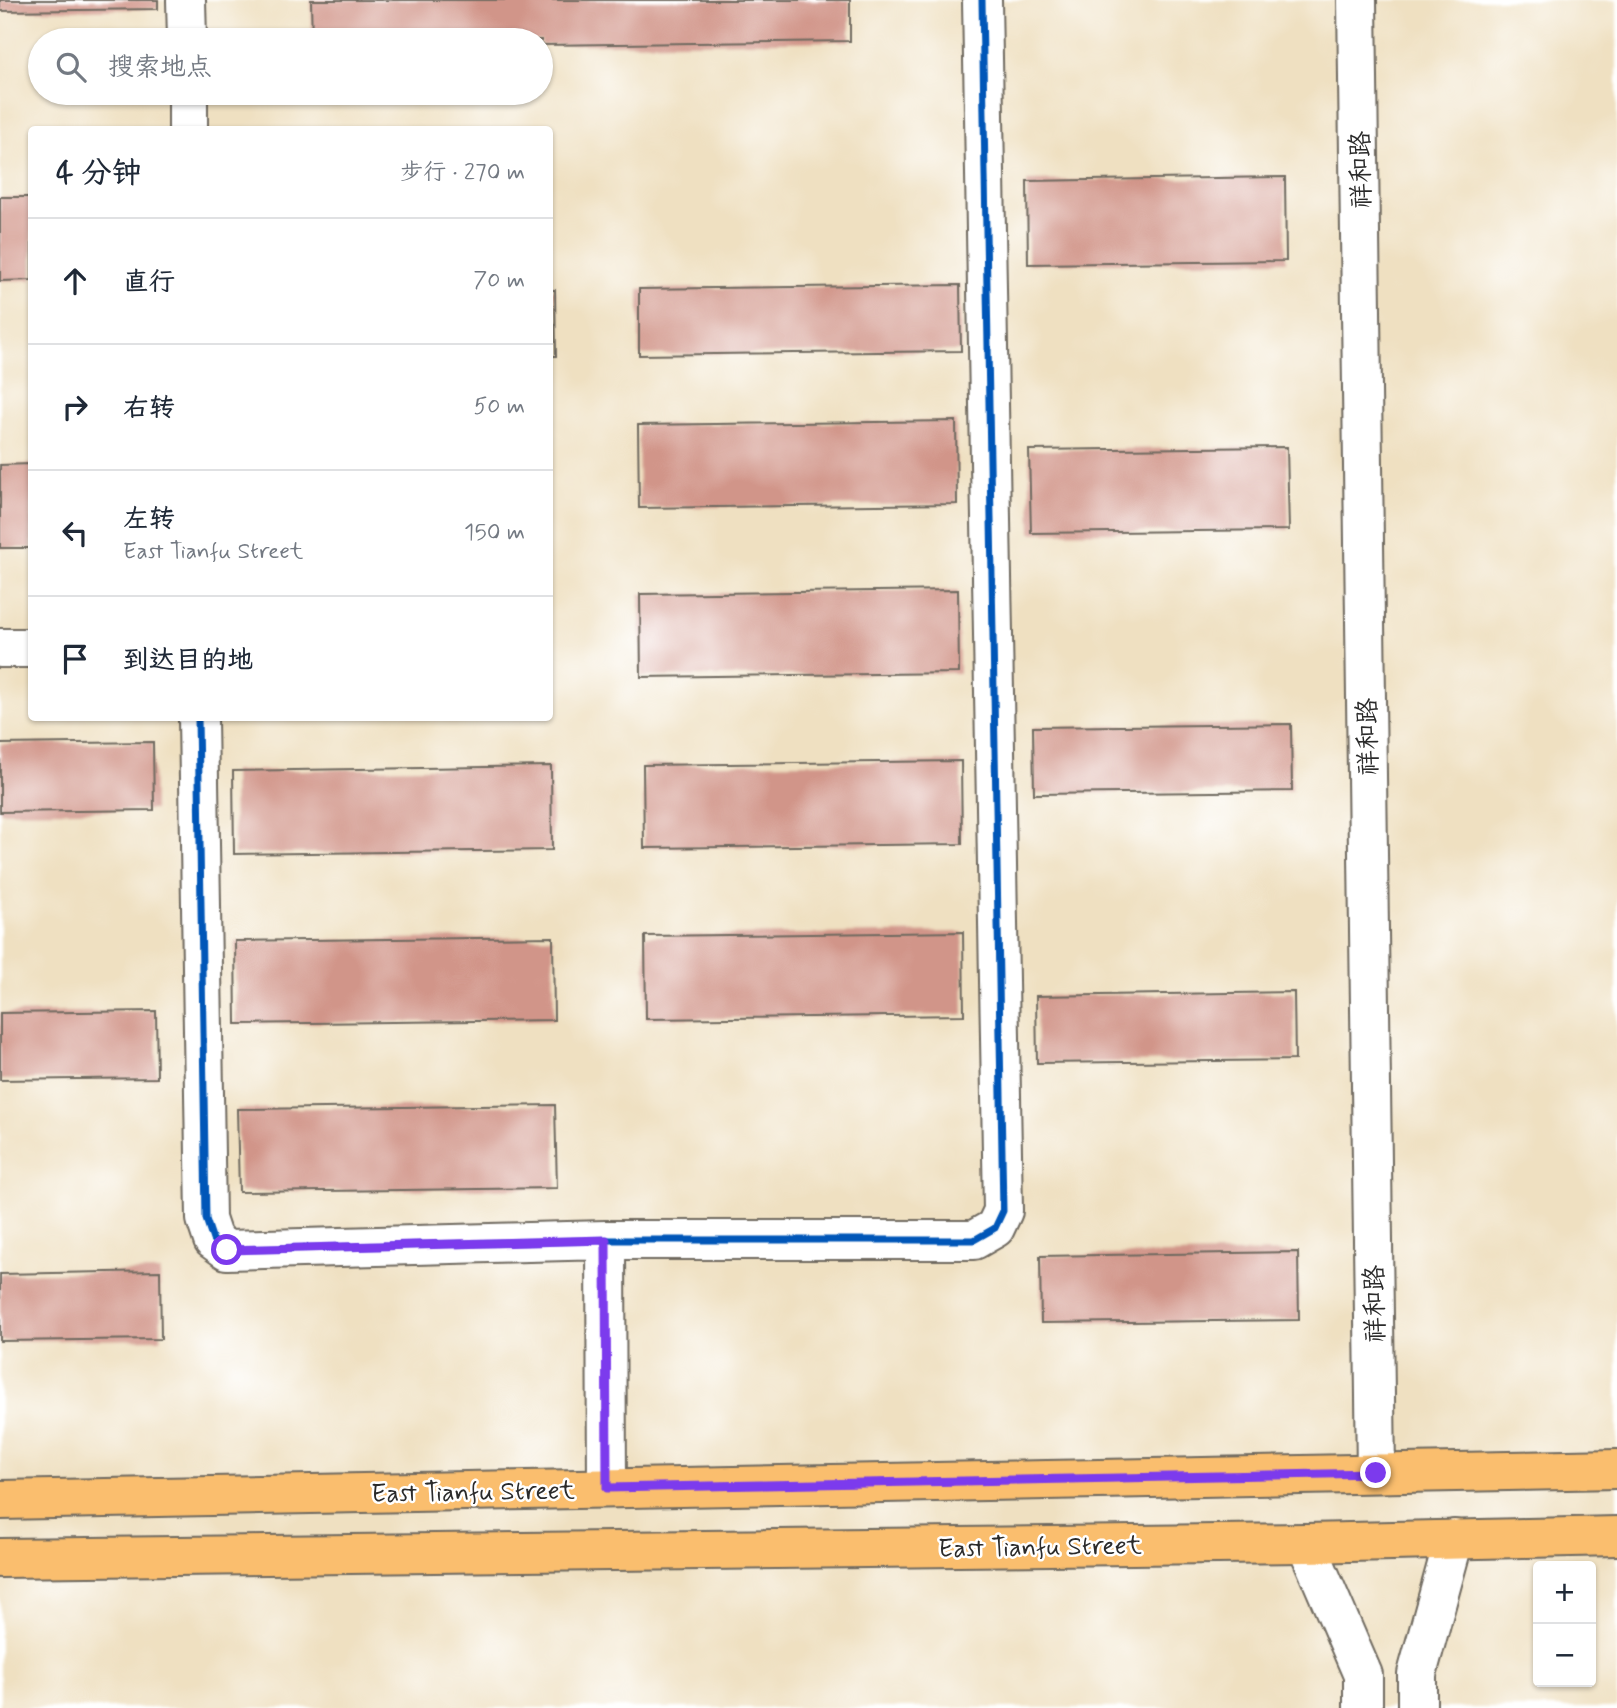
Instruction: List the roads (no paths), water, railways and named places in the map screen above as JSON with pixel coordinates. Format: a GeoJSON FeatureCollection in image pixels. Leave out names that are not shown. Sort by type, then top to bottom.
{"type":"FeatureCollection","features":[{"type":"Feature","properties":{"kind":"main road","name":"East Tianfu Street"},"geometry":{"type":"LineString","coordinates":[[0,1500],[1617,1468]]}},
{"type":"Feature","properties":{"kind":"main road","name":"East Tianfu Street"},"geometry":{"type":"LineString","coordinates":[[0,1558],[1306,1543],[1617,1536]]}},
{"type":"Feature","properties":{"kind":"street"},"geometry":{"type":"LineString","coordinates":[[186,0],[187,28]]}},
{"type":"Feature","properties":{"kind":"street"},"geometry":{"type":"LineString","coordinates":[[198,721],[206,1219],[213,1240],[227,1250],[606,1240],[974,1240],[995,1227],[1003,1211],[982,0]]}},
{"type":"Feature","properties":{"kind":"street","name":"祥和路"},"geometry":{"type":"LineString","coordinates":[[1357,0],[1376,1473]]}},
{"type":"Feature","properties":{"kind":"street"},"geometry":{"type":"LineString","coordinates":[[188,105],[188,126]]}},
{"type":"Feature","properties":{"kind":"street"},"geometry":{"type":"LineString","coordinates":[[0,649],[28,648]]}},
{"type":"Feature","properties":{"kind":"street"},"geometry":{"type":"LineString","coordinates":[[606,1240],[607,1488]]}},
{"type":"Feature","properties":{"kind":"street"},"geometry":{"type":"LineString","coordinates":[[1306,1543],[1363,1691],[1417,1691],[1454,1539]]}}]}
